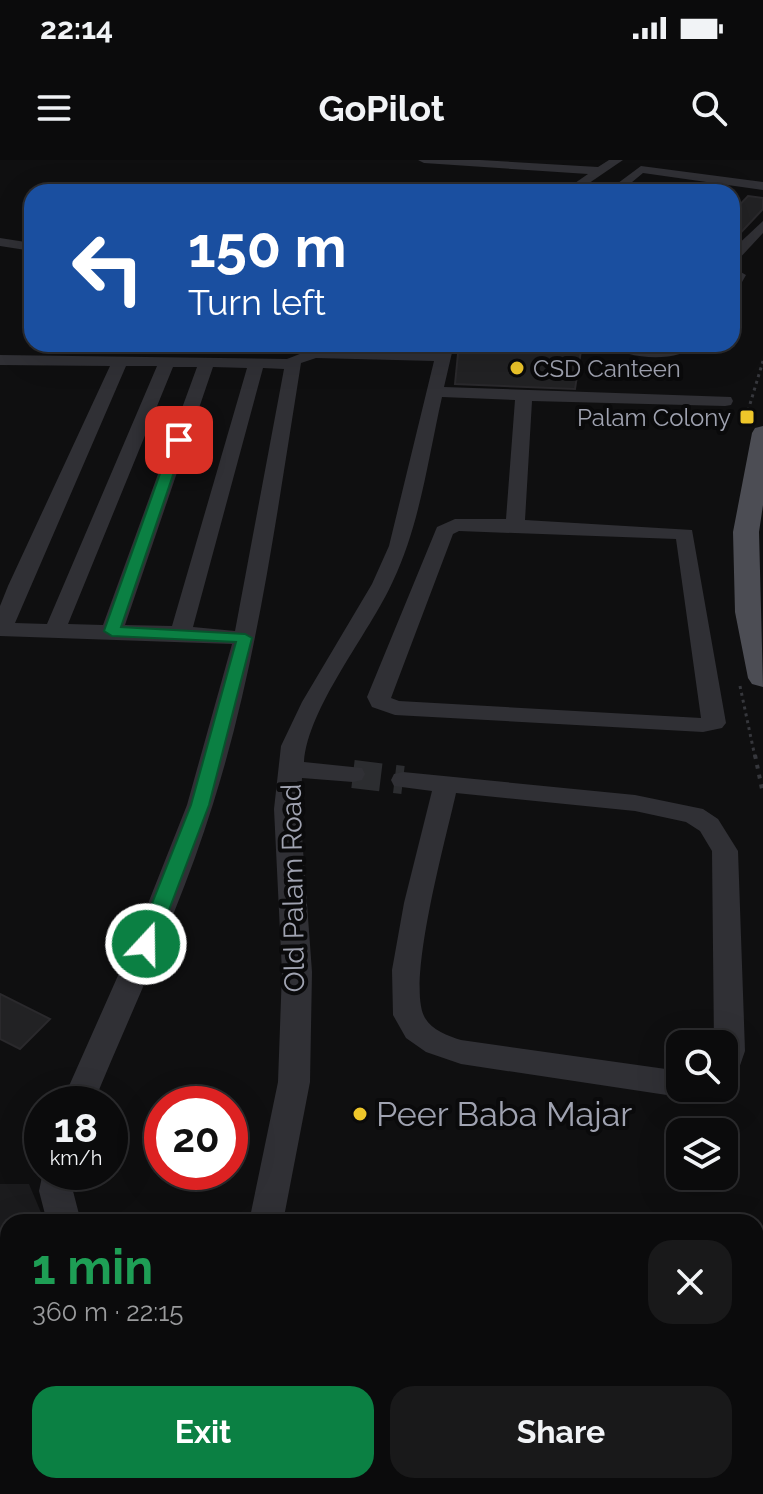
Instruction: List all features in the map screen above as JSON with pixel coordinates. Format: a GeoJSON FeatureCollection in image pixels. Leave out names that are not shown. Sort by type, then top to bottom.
{"type":"FeatureCollection","features":[{"type":"Feature","properties":{"kind":"main road"},"geometry":{"type":"LineString","coordinates":[[763,433],[746,532],[749,612],[763,678]]}},
{"type":"Feature","properties":{"kind":"street"},"geometry":{"type":"LineString","coordinates":[[424,160],[609,165],[763,186]]}},
{"type":"Feature","properties":{"kind":"street"},"geometry":{"type":"LineString","coordinates":[[670,160],[763,173]]}},
{"type":"Feature","properties":{"kind":"street"},"geometry":{"type":"LineString","coordinates":[[580,184],[609,165]]}},
{"type":"Feature","properties":{"kind":"street"},"geometry":{"type":"LineString","coordinates":[[711,184],[729,168]]}},
{"type":"Feature","properties":{"kind":"street"},"geometry":{"type":"LineString","coordinates":[[622,184],[641,169]]}},
{"type":"Feature","properties":{"kind":"street"},"geometry":{"type":"LineString","coordinates":[[740,249],[763,225]]}},
{"type":"Feature","properties":{"kind":"street"},"geometry":{"type":"LineString","coordinates":[[0,242],[24,246]]}},
{"type":"Feature","properties":{"kind":"street"},"geometry":{"type":"LineString","coordinates":[[85,1086],[146,944],[200,805],[245,638],[292,364],[300,356],[315,353],[358,352]]}},
{"type":"Feature","properties":{"kind":"street","name":"Old Palam Road"},"geometry":{"type":"LineString","coordinates":[[268,1214],[294,1082],[297,972],[287,809],[293,746],[314,702],[382,584],[399,546],[444,352]]}},
{"type":"Feature","properties":{"kind":"street"},"geometry":{"type":"LineString","coordinates":[[0,360],[292,364]]}},
{"type":"Feature","properties":{"kind":"street"},"geometry":{"type":"LineString","coordinates":[[120,361],[1,629],[181,633],[245,638]]}},
{"type":"Feature","properties":{"kind":"street"},"geometry":{"type":"LineString","coordinates":[[55,629],[167,362]]}},
{"type":"Feature","properties":{"kind":"street"},"geometry":{"type":"LineString","coordinates":[[112,631],[207,363]]}},
{"type":"Feature","properties":{"kind":"street"},"geometry":{"type":"LineString","coordinates":[[181,633],[256,365]]}},
{"type":"Feature","properties":{"kind":"street"},"geometry":{"type":"LineString","coordinates":[[434,392],[725,401]]}},
{"type":"Feature","properties":{"kind":"street"},"geometry":{"type":"LineString","coordinates":[[515,525],[524,397]]}},
{"type":"Feature","properties":{"kind":"street"},"geometry":{"type":"LineString","coordinates":[[455,525],[515,525],[685,534],[714,723],[703,725],[411,709],[388,707],[380,702],[379,697],[444,531],[455,525]]}},
{"type":"Feature","properties":{"kind":"street"},"geometry":{"type":"LineString","coordinates":[[291,769],[353,774]]}},
{"type":"Feature","properties":{"kind":"street"},"geometry":{"type":"LineString","coordinates":[[403,780],[647,805],[694,815],[709,825],[725,851],[730,1030]]}},
{"type":"Feature","properties":{"kind":"street"},"geometry":{"type":"LineString","coordinates":[[446,784],[413,929],[404,1003],[408,1017],[419,1033],[435,1044],[461,1052],[666,1082]]}},
{"type":"Feature","properties":{"kind":"street"},"geometry":{"type":"LineString","coordinates":[[56,1190],[62,1214]]}},
{"type":"Feature","properties":{"kind":"shaded area"},"geometry":{"type":"Polygon","coordinates":[[[0,1184],[24,1184],[24,1190],[32,1190],[42,1214],[0,1214],[0,1184]]]}},
{"type":"Feature","properties":{"kind":"building"},"geometry":{"type":"Polygon","coordinates":[[[748,196],[763,198],[763,209],[740,233],[740,205],[748,196]]]}},
{"type":"Feature","properties":{"kind":"building","name":"CSD Canteen"},"geometry":{"type":"Polygon","coordinates":[[[458,352],[581,352],[575,389],[455,384],[458,352]]]}},
{"type":"Feature","properties":{"kind":"building"},"geometry":{"type":"Polygon","coordinates":[[[0,994],[50,1019],[20,1049],[0,1039],[0,994]]]}},
{"type":"Feature","properties":{"kind":"tunnel"},"geometry":{"type":"LineString","coordinates":[[353,774],[403,780]]}},
{"type":"Feature","properties":{"kind":"place","name":"CSD Canteen"},"geometry":{"type":"Point","coordinates":[517,368]}},
{"type":"Feature","properties":{"kind":"place","name":"Palam Colony"},"geometry":{"type":"Point","coordinates":[747,417]}},
{"type":"Feature","properties":{"kind":"place","name":"Peer Baba Majar"},"geometry":{"type":"Point","coordinates":[360,1114]}},
{"type":"Feature","properties":{"kind":"route"},"geometry":{"type":"LineString","coordinates":[[146,944],[200,805],[245,638],[112,631],[179,440]]}}]}
